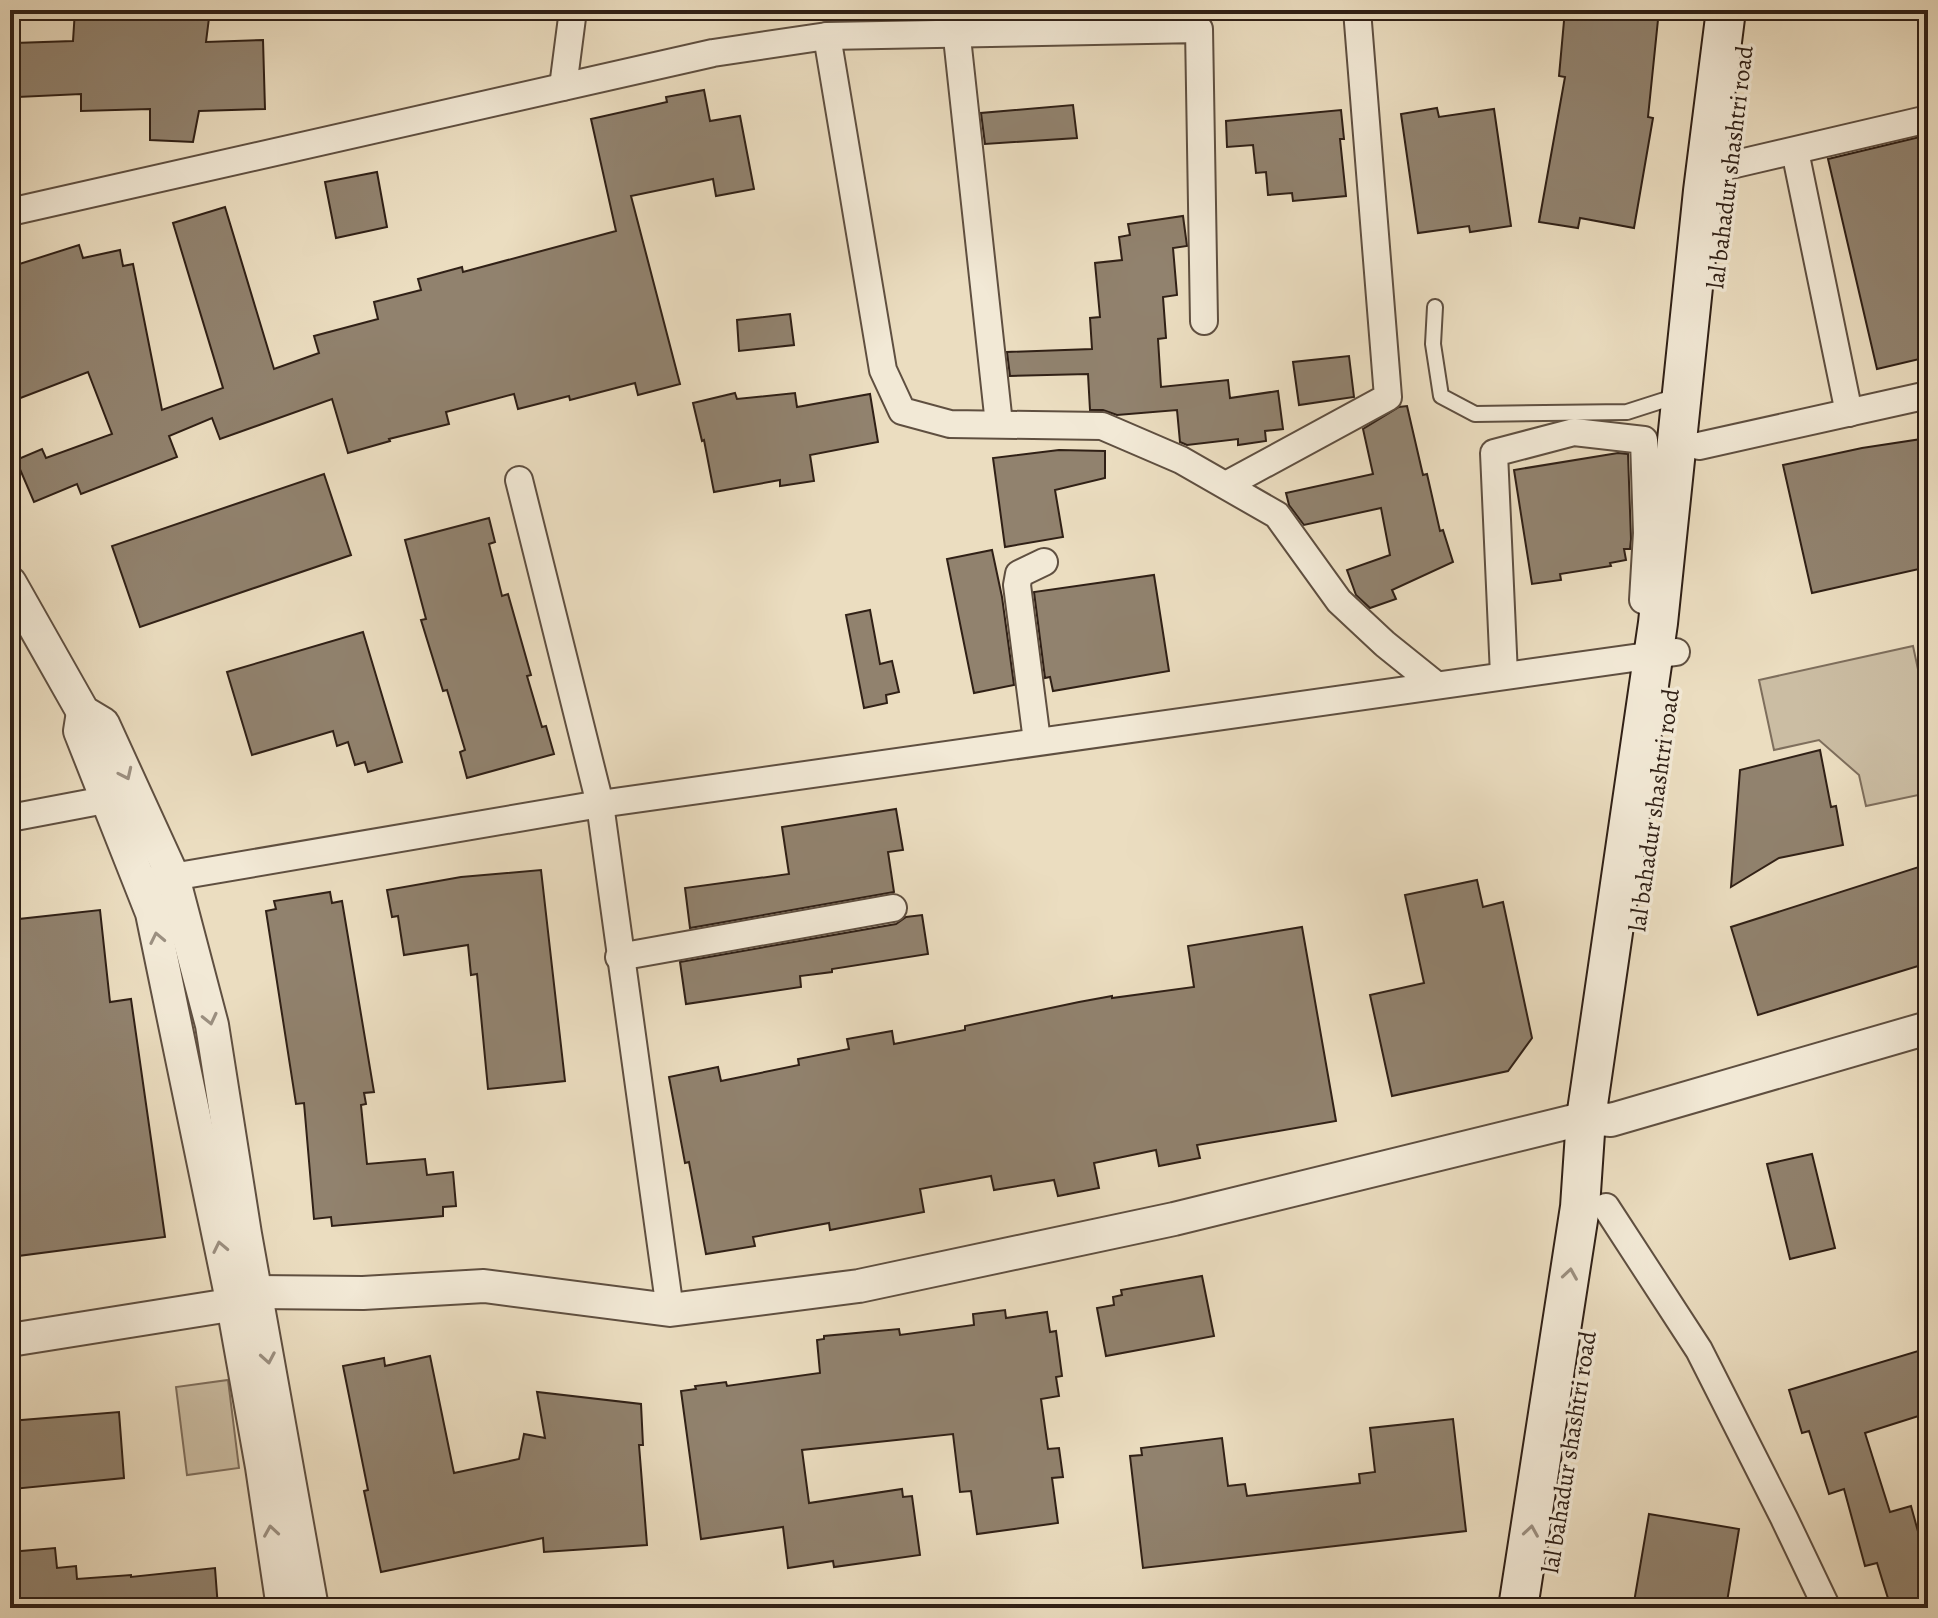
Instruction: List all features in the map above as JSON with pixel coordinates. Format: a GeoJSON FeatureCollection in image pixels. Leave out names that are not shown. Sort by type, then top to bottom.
{"type":"FeatureCollection","features":[{"type":"Feature","properties":{"kind":"main road"},"geometry":{"type":"LineString","coordinates":[[1656,654],[1681,395],[1726,10]]}},
{"type":"Feature","properties":{"kind":"main road","name":"lal bahadur shashtri road"},"geometry":{"type":"LineString","coordinates":[[1545,1608],[1606,1207],[1598,1119],[1656,654],[1699,446],[1727,166],[1749,10]]}},
{"type":"Feature","properties":{"kind":"main road"},"geometry":{"type":"LineString","coordinates":[[1518,1608],[1580,1207],[1598,1119]]}},
{"type":"Feature","properties":{"kind":"street"},"geometry":{"type":"LineString","coordinates":[[563,87],[573,10]]}},
{"type":"Feature","properties":{"kind":"street"},"geometry":{"type":"LineString","coordinates":[[1226,485],[1388,397],[1357,10]]}},
{"type":"Feature","properties":{"kind":"street"},"geometry":{"type":"LineString","coordinates":[[10,212],[713,53],[827,36],[862,22],[1199,19],[1204,321]]}},
{"type":"Feature","properties":{"kind":"street"},"geometry":{"type":"LineString","coordinates":[[955,21],[999,424]]}},
{"type":"Feature","properties":{"kind":"street"},"geometry":{"type":"LineString","coordinates":[[827,36],[883,370],[902,411],[950,424],[1102,426],[1181,460],[1277,515],[1339,601],[1436,685]]}},
{"type":"Feature","properties":{"kind":"street"},"geometry":{"type":"LineString","coordinates":[[1727,166],[1928,119]]}},
{"type":"Feature","properties":{"kind":"street"},"geometry":{"type":"LineString","coordinates":[[1795,151],[1849,413]]}},
{"type":"Feature","properties":{"kind":"street"},"geometry":{"type":"LineString","coordinates":[[1699,446],[1928,395]]}},
{"type":"Feature","properties":{"kind":"street"},"geometry":{"type":"LineString","coordinates":[[140,883],[600,804],[1656,654],[1644,440],[1574,432],[1494,453],[1504,675]]}},
{"type":"Feature","properties":{"kind":"street"},"geometry":{"type":"LineString","coordinates":[[519,480],[600,804],[670,1310]]}},
{"type":"Feature","properties":{"kind":"street"},"geometry":{"type":"LineString","coordinates":[[1037,741],[1017,585],[1019,574],[1044,562]]}},
{"type":"Feature","properties":{"kind":"street"},"geometry":{"type":"LineString","coordinates":[[10,583],[83,712],[103,724],[173,877],[212,1025],[246,1293],[262,1467],[283,1608]]}},
{"type":"Feature","properties":{"kind":"street"},"geometry":{"type":"LineString","coordinates":[[83,712],[80,731],[152,913],[246,1293],[312,1608]]}},
{"type":"Feature","properties":{"kind":"street"},"geometry":{"type":"LineString","coordinates":[[10,818],[105,800]]}},
{"type":"Feature","properties":{"kind":"street"},"geometry":{"type":"LineString","coordinates":[[619,957],[893,908]]}},
{"type":"Feature","properties":{"kind":"street"},"geometry":{"type":"LineString","coordinates":[[10,1321],[246,1293],[363,1293],[484,1286],[670,1310],[859,1286],[1174,1219],[1598,1119],[1928,1028]]}},
{"type":"Feature","properties":{"kind":"street"},"geometry":{"type":"LineString","coordinates":[[1606,1207],[1699,1350],[1827,1608]]}},
{"type":"Feature","properties":{"kind":"street"},"geometry":{"type":"LineString","coordinates":[[10,1340],[246,1293]]}},
{"type":"Feature","properties":{"kind":"lane"},"geometry":{"type":"LineString","coordinates":[[1435,307],[1433,344],[1441,396],[1475,414],[1627,412],[1681,395]]}},
{"type":"Feature","properties":{"kind":"shaded area"},"geometry":{"type":"Polygon","coordinates":[[[1913,646],[1928,716],[1928,793],[1866,806],[1859,775],[1819,740],[1774,750],[1759,680],[1913,646]]]}},
{"type":"Feature","properties":{"kind":"shaded area"},"geometry":{"type":"Polygon","coordinates":[[[228,1380],[239,1468],[187,1475],[176,1387],[228,1380]]]}},
{"type":"Feature","properties":{"kind":"building"},"geometry":{"type":"Polygon","coordinates":[[[75,10],[210,10],[206,42],[263,40],[265,109],[199,111],[193,142],[150,140],[150,109],[81,111],[81,94],[18,97],[15,43],[73,41],[75,10]]]}},
{"type":"Feature","properties":{"kind":"building"},"geometry":{"type":"Polygon","coordinates":[[[1565,10],[1659,10],[1648,117],[1653,118],[1634,228],[1580,218],[1578,228],[1539,222],[1565,77],[1559,76],[1565,10]]]}},
{"type":"Feature","properties":{"kind":"building"},"geometry":{"type":"Polygon","coordinates":[[[704,90],[710,121],[740,116],[754,189],[716,196],[713,179],[631,196],[680,384],[638,395],[635,383],[570,400],[569,396],[518,409],[514,394],[446,412],[449,424],[348,453],[332,399],[220,439],[212,418],[169,436],[177,457],[81,494],[77,484],[34,502],[16,460],[42,449],[46,458],[112,434],[88,372],[10,402],[10,267],[79,245],[83,258],[120,250],[123,266],[133,264],[162,410],[223,388],[173,223],[225,207],[274,369],[319,353],[314,336],[378,319],[374,302],[421,290],[418,279],[462,267],[463,272],[616,231],[591,119],[667,102],[666,97],[704,90]]]}},
{"type":"Feature","properties":{"kind":"building"},"geometry":{"type":"Polygon","coordinates":[[[1073,105],[1077,138],[985,144],[981,113],[1073,105]]]}},
{"type":"Feature","properties":{"kind":"building"},"geometry":{"type":"Polygon","coordinates":[[[1437,108],[1439,117],[1494,109],[1511,226],[1470,232],[1469,226],[1418,233],[1401,114],[1437,108]]]}},
{"type":"Feature","properties":{"kind":"building"},"geometry":{"type":"Polygon","coordinates":[[[1341,110],[1344,139],[1340,139],[1346,196],[1293,201],[1292,193],[1268,195],[1266,172],[1256,173],[1253,145],[1227,147],[1226,121],[1341,110]]]}},
{"type":"Feature","properties":{"kind":"building"},"geometry":{"type":"Polygon","coordinates":[[[1928,135],[1928,357],[1877,369],[1828,159],[1928,135]]]}},
{"type":"Feature","properties":{"kind":"building"},"geometry":{"type":"Polygon","coordinates":[[[377,172],[387,227],[336,238],[325,182],[377,172]]]}},
{"type":"Feature","properties":{"kind":"building"},"geometry":{"type":"Polygon","coordinates":[[[1183,216],[1187,246],[1173,248],[1177,295],[1163,297],[1166,338],[1158,339],[1161,387],[1228,380],[1230,398],[1278,391],[1283,429],[1265,431],[1266,441],[1238,445],[1238,439],[1187,445],[1180,442],[1177,410],[1117,415],[1090,410],[1088,374],[1010,376],[1007,352],[1092,349],[1090,318],[1100,317],[1095,263],[1122,260],[1119,237],[1130,235],[1128,224],[1183,216]]]}},
{"type":"Feature","properties":{"kind":"building"},"geometry":{"type":"Polygon","coordinates":[[[790,314],[794,345],[739,351],[737,320],[790,314]]]}},
{"type":"Feature","properties":{"kind":"building"},"geometry":{"type":"Polygon","coordinates":[[[1349,356],[1354,397],[1299,405],[1293,362],[1349,356]]]}},
{"type":"Feature","properties":{"kind":"building"},"geometry":{"type":"Polygon","coordinates":[[[735,393],[737,399],[795,393],[797,407],[870,394],[878,442],[810,455],[814,481],[780,486],[780,480],[714,492],[693,403],[735,393]]]}},
{"type":"Feature","properties":{"kind":"building"},"geometry":{"type":"Polygon","coordinates":[[[1407,406],[1423,475],[1427,474],[1440,531],[1443,530],[1453,562],[1392,590],[1396,599],[1370,608],[1356,595],[1347,570],[1390,555],[1381,508],[1304,525],[1289,505],[1286,493],[1373,474],[1363,429],[1399,407],[1407,406]]]}},
{"type":"Feature","properties":{"kind":"building"},"geometry":{"type":"Polygon","coordinates":[[[1928,438],[1928,567],[1812,593],[1783,465],[1928,438]]]}},
{"type":"Feature","properties":{"kind":"building"},"geometry":{"type":"Polygon","coordinates":[[[1059,450],[1105,451],[1105,478],[1055,490],[1063,537],[1005,547],[993,458],[1059,450]]]}},
{"type":"Feature","properties":{"kind":"building"},"geometry":{"type":"Polygon","coordinates":[[[1628,454],[1631,539],[1630,549],[1624,549],[1626,560],[1610,563],[1611,566],[1560,574],[1561,580],[1532,584],[1514,470],[1628,454]]]}},
{"type":"Feature","properties":{"kind":"building"},"geometry":{"type":"Polygon","coordinates":[[[324,474],[351,555],[140,627],[112,546],[324,474]]]}},
{"type":"Feature","properties":{"kind":"building"},"geometry":{"type":"Polygon","coordinates":[[[489,518],[495,542],[489,544],[502,596],[508,594],[531,675],[527,676],[542,727],[546,726],[554,754],[467,778],[460,752],[465,750],[421,620],[426,619],[405,540],[489,518]]]}},
{"type":"Feature","properties":{"kind":"building"},"geometry":{"type":"Polygon","coordinates":[[[992,550],[1014,685],[974,693],[947,559],[992,550]]]}},
{"type":"Feature","properties":{"kind":"building"},"geometry":{"type":"Polygon","coordinates":[[[1154,575],[1169,671],[1053,691],[1050,677],[1045,678],[1034,592],[1154,575]]]}},
{"type":"Feature","properties":{"kind":"building"},"geometry":{"type":"Polygon","coordinates":[[[870,610],[880,664],[892,661],[899,692],[886,695],[887,703],[864,708],[846,615],[870,610]]]}},
{"type":"Feature","properties":{"kind":"building"},"geometry":{"type":"Polygon","coordinates":[[[363,632],[402,762],[368,772],[365,762],[355,765],[348,742],[337,746],[333,731],[252,755],[227,672],[363,632]]]}},
{"type":"Feature","properties":{"kind":"building"},"geometry":{"type":"Polygon","coordinates":[[[1820,750],[1831,807],[1836,806],[1843,845],[1779,858],[1731,887],[1740,770],[1820,750]]]}},
{"type":"Feature","properties":{"kind":"building"},"geometry":{"type":"Polygon","coordinates":[[[896,809],[903,850],[888,852],[894,892],[690,928],[685,888],[789,874],[782,827],[896,809]]]}},
{"type":"Feature","properties":{"kind":"building"},"geometry":{"type":"Polygon","coordinates":[[[1928,864],[1928,963],[1758,1015],[1731,927],[1928,864]]]}},
{"type":"Feature","properties":{"kind":"building"},"geometry":{"type":"Polygon","coordinates":[[[541,870],[565,1081],[488,1089],[477,974],[471,975],[468,945],[404,955],[398,916],[392,917],[387,890],[461,877],[541,870]]]}},
{"type":"Feature","properties":{"kind":"building"},"geometry":{"type":"Polygon","coordinates":[[[1477,880],[1483,907],[1503,902],[1532,1038],[1508,1071],[1392,1096],[1370,995],[1424,983],[1405,895],[1477,880]]]}},
{"type":"Feature","properties":{"kind":"building"},"geometry":{"type":"Polygon","coordinates":[[[330,892],[332,903],[342,901],[374,1092],[364,1093],[366,1104],[361,1105],[367,1164],[425,1159],[427,1175],[453,1172],[456,1206],[443,1207],[443,1216],[332,1226],[331,1217],[314,1219],[304,1103],[296,1104],[266,911],[276,909],[274,901],[330,892]]]}},
{"type":"Feature","properties":{"kind":"building"},"geometry":{"type":"Polygon","coordinates":[[[100,910],[110,1002],[131,999],[165,1237],[10,1257],[10,920],[100,910]]]}},
{"type":"Feature","properties":{"kind":"building"},"geometry":{"type":"Polygon","coordinates":[[[922,915],[928,954],[800,976],[801,987],[686,1004],[680,962],[896,924],[906,917],[922,915]]]}},
{"type":"Feature","properties":{"kind":"building"},"geometry":{"type":"Polygon","coordinates":[[[1302,927],[1336,1121],[1197,1145],[1200,1158],[1159,1166],[1156,1150],[1094,1163],[1099,1188],[1058,1196],[1054,1180],[994,1190],[991,1176],[920,1189],[924,1212],[830,1230],[829,1223],[753,1237],[755,1246],[706,1254],[669,1077],[718,1067],[721,1081],[799,1065],[798,1059],[849,1049],[847,1039],[892,1031],[894,1044],[1079,1002],[1194,987],[1188,946],[1302,927]]]}},
{"type":"Feature","properties":{"kind":"building"},"geometry":{"type":"Polygon","coordinates":[[[1812,1154],[1835,1248],[1790,1259],[1767,1164],[1812,1154]]]}},
{"type":"Feature","properties":{"kind":"building"},"geometry":{"type":"Polygon","coordinates":[[[1202,1276],[1214,1336],[1106,1356],[1097,1308],[1114,1305],[1113,1297],[1122,1295],[1121,1290],[1202,1276]]]}},
{"type":"Feature","properties":{"kind":"building"},"geometry":{"type":"Polygon","coordinates":[[[1005,1310],[1006,1318],[1047,1312],[1050,1332],[1056,1331],[1062,1376],[1056,1377],[1059,1396],[1041,1399],[1048,1449],[1059,1448],[1063,1477],[1052,1478],[1058,1523],[977,1534],[971,1491],[960,1492],[953,1434],[802,1450],[809,1503],[902,1489],[903,1497],[912,1496],[920,1555],[834,1567],[833,1561],[788,1568],[783,1527],[701,1539],[681,1391],[696,1389],[695,1386],[726,1382],[727,1386],[820,1373],[817,1340],[824,1339],[824,1336],[899,1329],[900,1335],[974,1325],[973,1314],[1005,1310]]]}},
{"type":"Feature","properties":{"kind":"building"},"geometry":{"type":"Polygon","coordinates":[[[1928,1348],[1928,1413],[1865,1433],[1890,1512],[1911,1506],[1928,1568],[1928,1608],[1891,1608],[1877,1563],[1865,1566],[1844,1489],[1829,1494],[1809,1431],[1802,1433],[1789,1390],[1928,1348]]]}},
{"type":"Feature","properties":{"kind":"building"},"geometry":{"type":"Polygon","coordinates":[[[430,1356],[454,1473],[519,1459],[524,1434],[545,1438],[537,1392],[641,1404],[643,1445],[639,1445],[647,1545],[544,1552],[543,1538],[381,1572],[343,1366],[384,1358],[385,1366],[430,1356]]]}},
{"type":"Feature","properties":{"kind":"building"},"geometry":{"type":"Polygon","coordinates":[[[119,1412],[124,1478],[13,1489],[13,1484],[10,1484],[10,1421],[119,1412]]]}},
{"type":"Feature","properties":{"kind":"building"},"geometry":{"type":"Polygon","coordinates":[[[1453,1419],[1466,1531],[1143,1568],[1130,1456],[1142,1455],[1141,1448],[1222,1438],[1228,1486],[1245,1484],[1247,1496],[1360,1483],[1359,1474],[1375,1472],[1370,1428],[1453,1419]]]}},
{"type":"Feature","properties":{"kind":"building"},"geometry":{"type":"Polygon","coordinates":[[[1649,1514],[1739,1529],[1726,1608],[1633,1608],[1649,1514]]]}},
{"type":"Feature","properties":{"kind":"building"},"geometry":{"type":"Polygon","coordinates":[[[55,1548],[57,1568],[76,1566],[77,1579],[215,1568],[218,1608],[10,1608],[10,1552],[55,1548]]]}}]}
